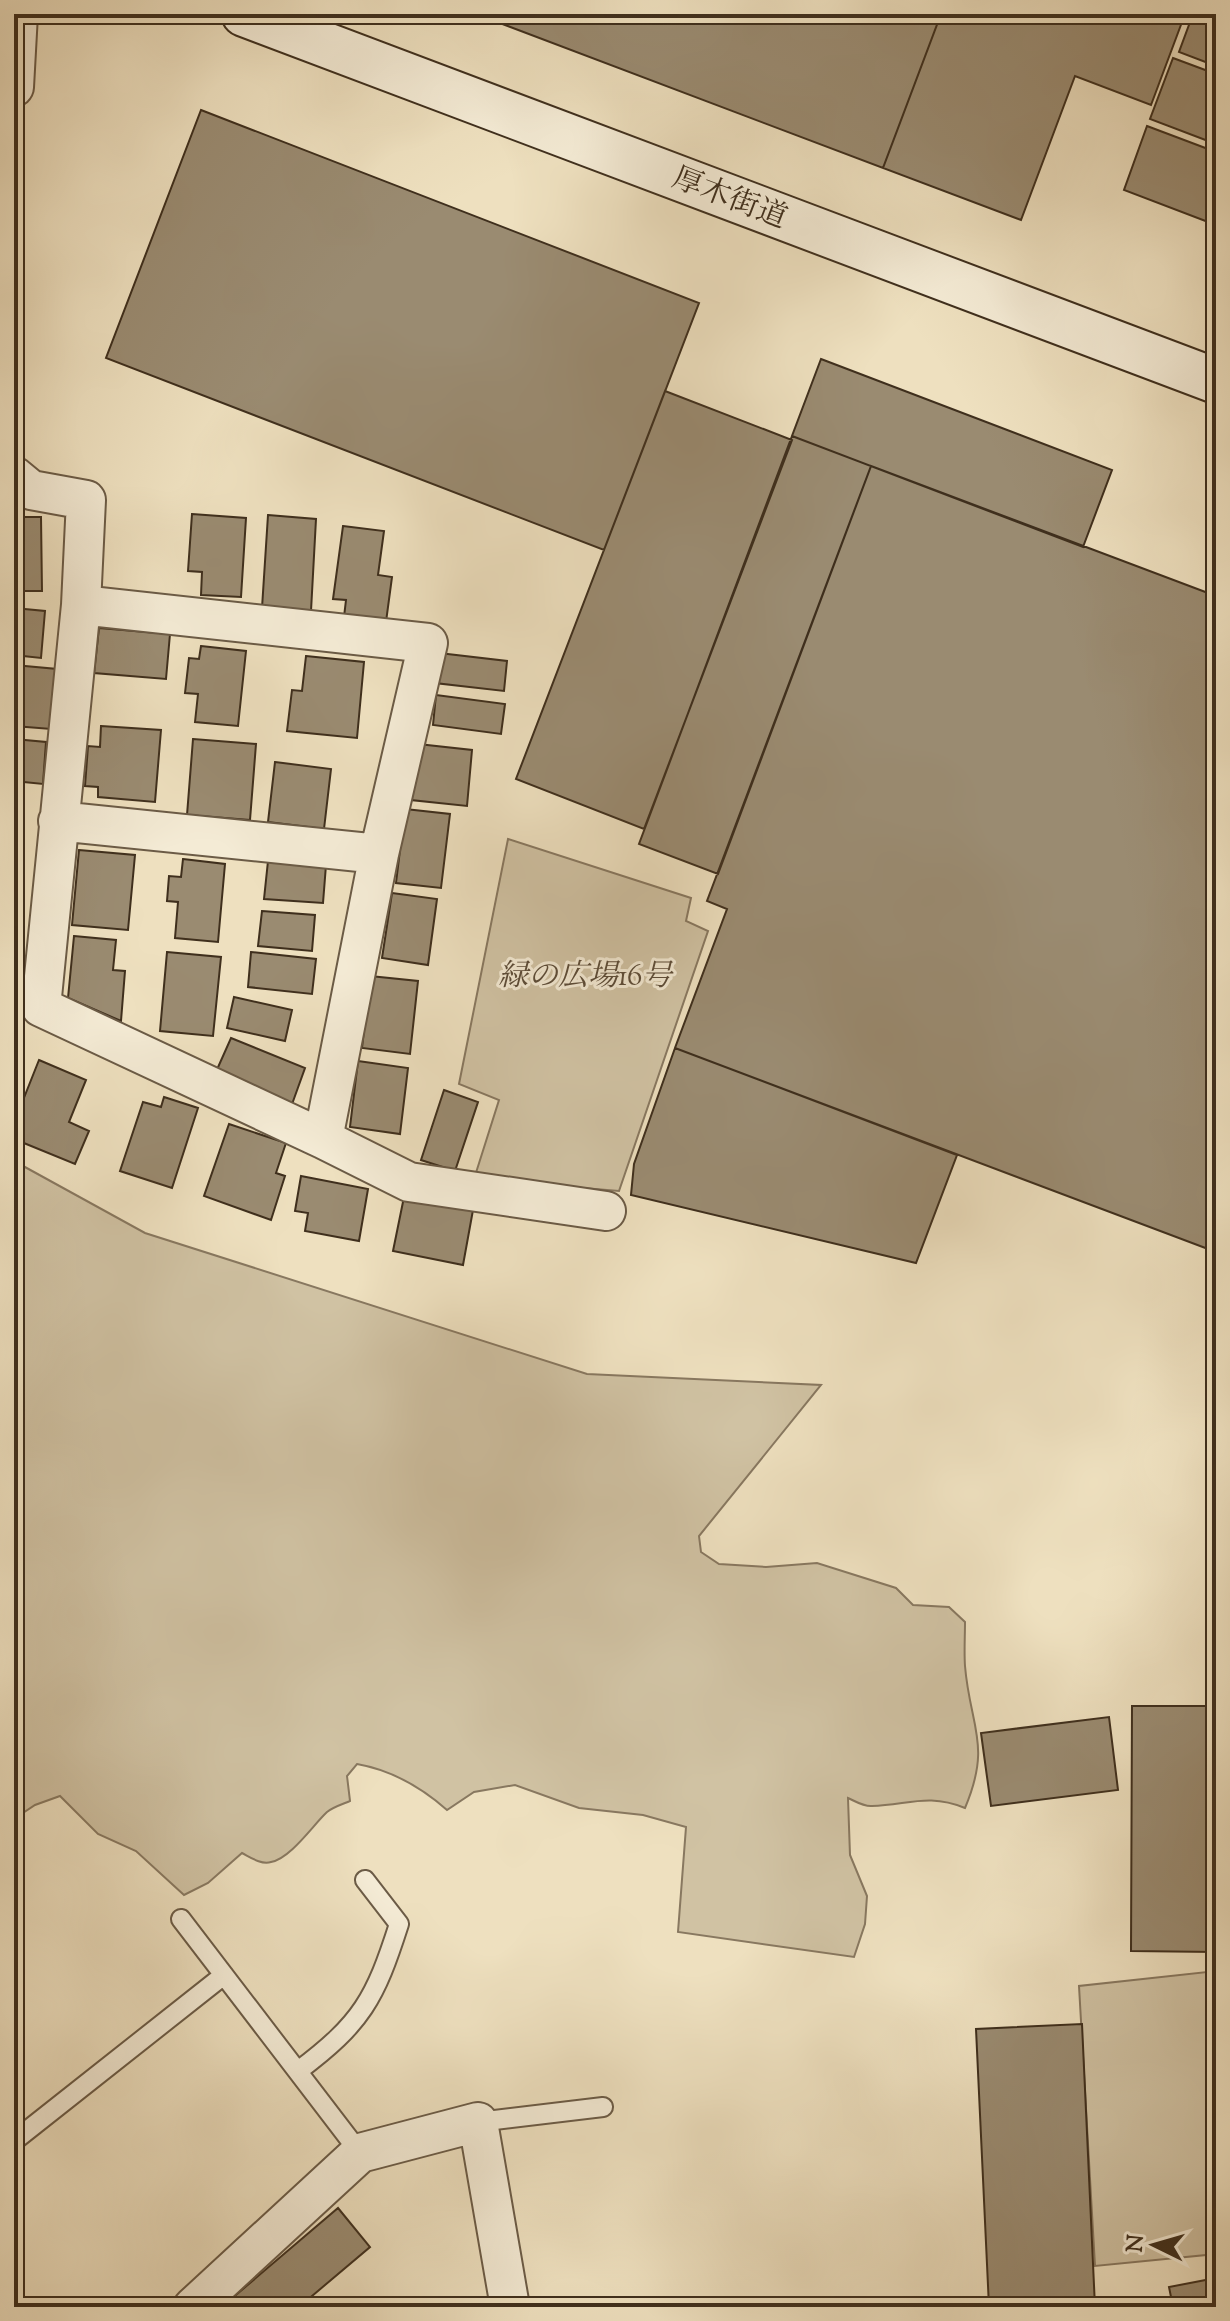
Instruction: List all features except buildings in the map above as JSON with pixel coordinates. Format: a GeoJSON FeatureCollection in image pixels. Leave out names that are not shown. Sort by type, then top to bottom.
{"type":"FeatureCollection","features":[{"type":"Feature","properties":{"kind":"street"},"geometry":{"type":"LineString","coordinates":[[14,87],[18,14]]}},
{"type":"Feature","properties":{"kind":"street","name":"厚木街道"},"geometry":{"type":"LineString","coordinates":[[244,14],[1214,373]]}},
{"type":"Feature","properties":{"kind":"street"},"geometry":{"type":"LineString","coordinates":[[14,476],[31,490],[86,500],[81,605],[41,1007],[409,1182],[606,1211]]}},
{"type":"Feature","properties":{"kind":"street"},"geometry":{"type":"LineString","coordinates":[[81,605],[428,643],[379,854],[323,1139]]}},
{"type":"Feature","properties":{"kind":"street"},"geometry":{"type":"LineString","coordinates":[[58,821],[379,854]]}},
{"type":"Feature","properties":{"kind":"street"},"geometry":{"type":"LineString","coordinates":[[193,2307],[360,2153],[478,2122],[510,2307]]}},
{"type":"Feature","properties":{"kind":"lane"},"geometry":{"type":"LineString","coordinates":[[298,2071],[362,2015],[384,1973],[399,1924],[365,1880]]}},
{"type":"Feature","properties":{"kind":"lane"},"geometry":{"type":"LineString","coordinates":[[181,1919],[360,2153]]}},
{"type":"Feature","properties":{"kind":"lane"},"geometry":{"type":"LineString","coordinates":[[14,2141],[224,1975]]}},
{"type":"Feature","properties":{"kind":"lane"},"geometry":{"type":"LineString","coordinates":[[478,2122],[603,2107]]}},
{"type":"Feature","properties":{"kind":"green space","name":"緑の広場16号"},"geometry":{"type":"Polygon","coordinates":[[[508,839],[691,898],[686,921],[708,931],[619,1191],[474,1179],[499,1100],[459,1084],[508,839]]]}},
{"type":"Feature","properties":{"kind":"green space"},"geometry":{"type":"Polygon","coordinates":[[[14,1161],[145,1233],[587,1374],[821,1385],[699,1536],[701,1552],[719,1564],[766,1567],[817,1563],[896,1588],[913,1605],[949,1607],[965,1622],[965,1666],[978,1751],[973,1786],[965,1808],[940,1801],[869,1806],[848,1798],[850,1855],[867,1896],[865,1924],[854,1957],[678,1932],[686,1827],[643,1815],[579,1808],[515,1785],[474,1792],[447,1810],[405,1781],[382,1770],[357,1764],[347,1776],[350,1801],[327,1812],[286,1854],[267,1863],[242,1853],[208,1883],[184,1895],[136,1851],[98,1834],[60,1796],[35,1805],[14,1819],[14,1161]]]}},
{"type":"Feature","properties":{"kind":"green space"},"geometry":{"type":"Polygon","coordinates":[[[1216,1971],[1216,2254],[1095,2266],[1079,1986],[1216,1971]]]}}]}
